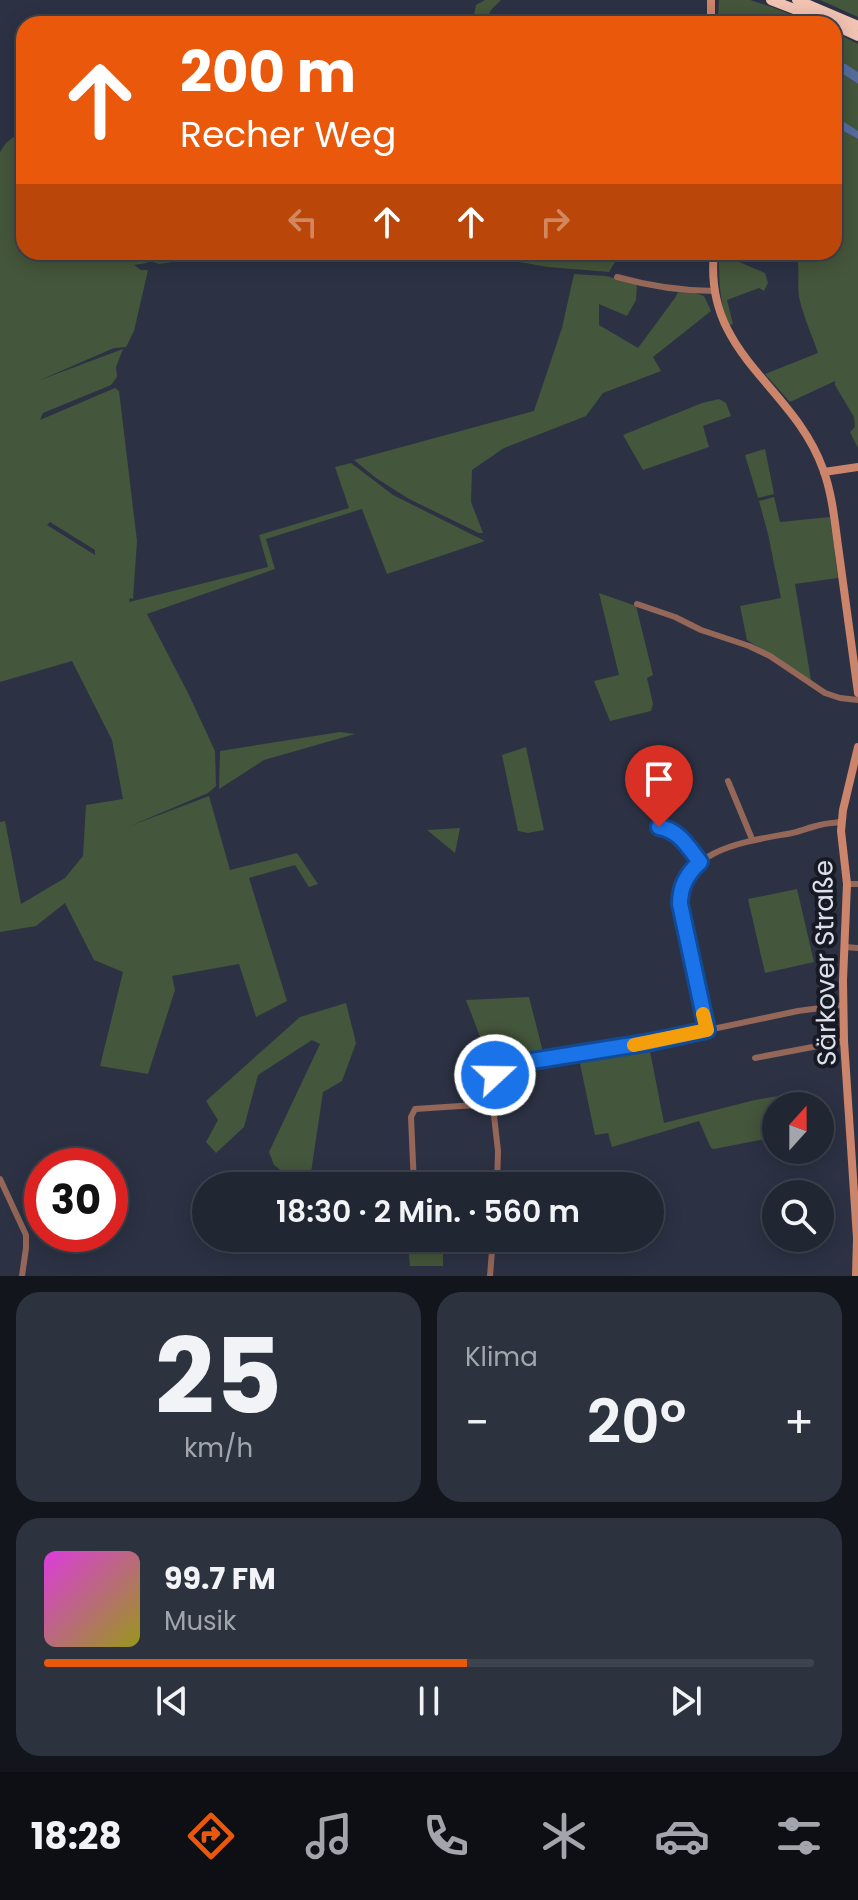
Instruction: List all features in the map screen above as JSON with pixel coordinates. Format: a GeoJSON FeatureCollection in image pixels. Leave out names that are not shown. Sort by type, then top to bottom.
{"type":"FeatureCollection","features":[{"type":"Feature","properties":{"kind":"highway"},"geometry":{"type":"LineString","coordinates":[[771,0],[812,16]]}},
{"type":"Feature","properties":{"kind":"highway"},"geometry":{"type":"LineString","coordinates":[[797,0],[835,16]]}},
{"type":"Feature","properties":{"kind":"main road"},"geometry":{"type":"LineString","coordinates":[[714,260],[715,291],[722,322],[729,336],[802,426],[824,472],[830,491],[856,655],[858,693]]}},
{"type":"Feature","properties":{"kind":"main road"},"geometry":{"type":"LineString","coordinates":[[824,472],[858,467]]}},
{"type":"Feature","properties":{"kind":"main road","name":"Särkover Straße"},"geometry":{"type":"LineString","coordinates":[[856,1276],[857,1238],[844,1041],[847,884],[841,822],[858,749]]}},
{"type":"Feature","properties":{"kind":"street"},"geometry":{"type":"LineString","coordinates":[[617,277],[670,289],[715,291]]}},
{"type":"Feature","properties":{"kind":"street"},"geometry":{"type":"LineString","coordinates":[[637,604],[749,646],[770,656],[825,693],[858,700]]}},
{"type":"Feature","properties":{"kind":"street"},"geometry":{"type":"LineString","coordinates":[[728,781],[752,839]]}},
{"type":"Feature","properties":{"kind":"street"},"geometry":{"type":"LineString","coordinates":[[707,1030],[680,904],[684,881],[700,862],[731,846],[841,822]]}},
{"type":"Feature","properties":{"kind":"street"},"geometry":{"type":"LineString","coordinates":[[653,828],[666,828],[676,833],[700,862]]}},
{"type":"Feature","properties":{"kind":"street"},"geometry":{"type":"LineString","coordinates":[[847,884],[858,884]]}},
{"type":"Feature","properties":{"kind":"street"},"geometry":{"type":"LineString","coordinates":[[845,947],[858,948]]}},
{"type":"Feature","properties":{"kind":"street"},"geometry":{"type":"LineString","coordinates":[[497,1172],[492,1082],[504,1068],[843,1005]]}},
{"type":"Feature","properties":{"kind":"street"},"geometry":{"type":"LineString","coordinates":[[755,1058],[844,1041]]}},
{"type":"Feature","properties":{"kind":"street"},"geometry":{"type":"LineString","coordinates":[[413,1172],[411,1117],[415,1109],[491,1104]]}},
{"type":"Feature","properties":{"kind":"street"},"geometry":{"type":"LineString","coordinates":[[0,1179],[2,1191],[26,1235],[22,1276]]}},
{"type":"Feature","properties":{"kind":"street"},"geometry":{"type":"LineString","coordinates":[[490,1276],[492,1252]]}},
{"type":"Feature","properties":{"kind":"green space"},"geometry":{"type":"Polygon","coordinates":[[[485,0],[501,0],[488,16],[474,16],[476,5],[485,0]]]}},
{"type":"Feature","properties":{"kind":"green space"},"geometry":{"type":"Polygon","coordinates":[[[719,0],[750,0],[794,16],[718,16],[719,0]]]}},
{"type":"Feature","properties":{"kind":"green space"},"geometry":{"type":"Polygon","coordinates":[[[820,0],[858,0],[858,17],[820,0]]]}},
{"type":"Feature","properties":{"kind":"green space"},"geometry":{"type":"Polygon","coordinates":[[[842,36],[858,44],[858,72],[842,63],[842,36]]]}},
{"type":"Feature","properties":{"kind":"green space"},"geometry":{"type":"Polygon","coordinates":[[[842,74],[858,84],[858,131],[842,120],[842,74]]]}},
{"type":"Feature","properties":{"kind":"green space"},"geometry":{"type":"Polygon","coordinates":[[[842,130],[858,139],[858,448],[850,432],[855,427],[854,417],[835,381],[790,402],[765,374],[818,353],[799,297],[797,260],[842,260],[842,130]]]}},
{"type":"Feature","properties":{"kind":"green space"},"geometry":{"type":"Polygon","coordinates":[[[16,135],[16,260],[147,260],[147,263],[134,265],[148,270],[134,331],[126,347],[114,348],[40,380],[123,349],[116,367],[117,377],[111,385],[43,413],[40,420],[115,388],[119,391],[137,541],[133,599],[130,598],[129,602],[268,567],[259,535],[349,508],[335,467],[351,463],[393,495],[485,541],[387,574],[362,509],[266,539],[275,569],[147,614],[215,751],[216,786],[208,793],[130,826],[209,796],[230,870],[297,853],[318,884],[309,887],[295,865],[249,878],[287,1001],[256,1017],[239,964],[172,976],[175,990],[148,1074],[100,1066],[123,972],[94,960],[65,903],[36,926],[0,932],[0,822],[5,821],[21,904],[65,878],[83,856],[86,805],[123,799],[112,740],[72,661],[0,682],[0,152],[16,135]],[[50,522],[47,525],[95,555],[95,550],[50,522]]]}},
{"type":"Feature","properties":{"kind":"green space"},"geometry":{"type":"Polygon","coordinates":[[[153,260],[184,260],[159,264],[153,260]]]}},
{"type":"Feature","properties":{"kind":"green space"},"geometry":{"type":"Polygon","coordinates":[[[509,260],[616,260],[609,272],[509,260]]]}},
{"type":"Feature","properties":{"kind":"green space"},"geometry":{"type":"Polygon","coordinates":[[[719,260],[734,260],[765,273],[768,283],[764,291],[759,288],[727,300],[733,324],[729,325],[719,277],[719,260]]]}},
{"type":"Feature","properties":{"kind":"green space"},"geometry":{"type":"Polygon","coordinates":[[[574,274],[606,276],[637,284],[636,300],[627,316],[599,304],[599,325],[638,348],[678,292],[704,296],[711,311],[653,357],[661,371],[603,393],[586,416],[504,448],[472,470],[471,502],[483,533],[409,499],[354,460],[534,411],[562,328],[574,274]]]}},
{"type":"Feature","properties":{"kind":"green space"},"geometry":{"type":"Polygon","coordinates":[[[719,399],[726,403],[731,416],[703,426],[709,447],[643,470],[623,435],[719,399]]]}},
{"type":"Feature","properties":{"kind":"green space"},"geometry":{"type":"Polygon","coordinates":[[[765,449],[774,494],[758,498],[745,455],[765,449]]]}},
{"type":"Feature","properties":{"kind":"green space"},"geometry":{"type":"Polygon","coordinates":[[[774,497],[780,522],[830,517],[838,578],[795,584],[811,680],[747,640],[740,606],[781,598],[759,501],[774,497]]]}},
{"type":"Feature","properties":{"kind":"green space"},"geometry":{"type":"Polygon","coordinates":[[[599,593],[636,606],[653,675],[647,678],[653,704],[651,711],[610,721],[594,681],[619,675],[599,593]]]}},
{"type":"Feature","properties":{"kind":"green space"},"geometry":{"type":"Polygon","coordinates":[[[340,732],[355,734],[264,760],[219,789],[220,751],[340,732]]]}},
{"type":"Feature","properties":{"kind":"green space"},"geometry":{"type":"Polygon","coordinates":[[[526,747],[544,830],[528,833],[518,831],[502,755],[526,747]]]}},
{"type":"Feature","properties":{"kind":"green space"},"geometry":{"type":"Polygon","coordinates":[[[460,828],[455,853],[427,830],[460,828]]]}},
{"type":"Feature","properties":{"kind":"green space"},"geometry":{"type":"Polygon","coordinates":[[[797,889],[814,962],[765,973],[748,899],[797,889]]]}},
{"type":"Feature","properties":{"kind":"green space"},"geometry":{"type":"Polygon","coordinates":[[[529,997],[543,1052],[669,1032],[671,1042],[649,1046],[664,1123],[762,1099],[762,1140],[714,1149],[699,1121],[612,1147],[608,1133],[595,1135],[579,1059],[514,1067],[506,1062],[496,1068],[489,1060],[466,1000],[529,997]]]}},
{"type":"Feature","properties":{"kind":"green space"},"geometry":{"type":"Polygon","coordinates":[[[346,1003],[356,1043],[342,1081],[323,1092],[311,1172],[283,1172],[274,1165],[269,1152],[320,1044],[312,1040],[258,1075],[244,1127],[216,1153],[206,1142],[218,1120],[206,1101],[300,1017],[346,1003]]]}},
{"type":"Feature","properties":{"kind":"green space"},"geometry":{"type":"Polygon","coordinates":[[[408,1252],[443,1252],[443,1266],[410,1266],[408,1252]]]}},
{"type":"Feature","properties":{"kind":"water"},"geometry":{"type":"Polygon","coordinates":[[[842,63],[858,72],[858,84],[843,74],[842,63]]]}},
{"type":"Feature","properties":{"kind":"water"},"geometry":{"type":"Polygon","coordinates":[[[842,121],[858,131],[858,139],[842,130],[842,121]]]}},
{"type":"Feature","properties":{"kind":"slow traffic"},"geometry":{"type":"LineString","coordinates":[[634,1045],[707,1030],[703,1014]]}},
{"type":"Feature","properties":{"kind":"route"},"geometry":{"type":"LineString","coordinates":[[495,1075],[513,1064],[707,1030],[680,904],[684,881],[700,862],[680,836],[659,827]]}}]}
